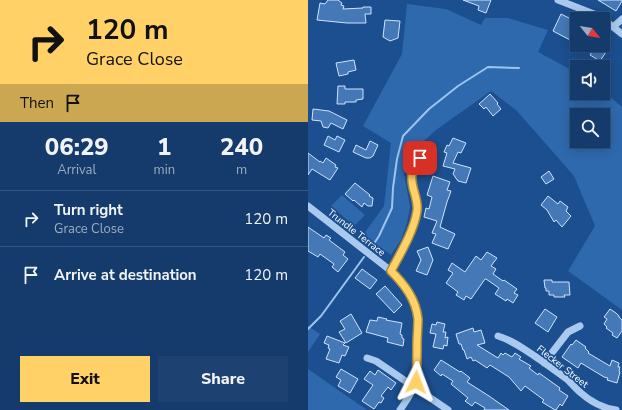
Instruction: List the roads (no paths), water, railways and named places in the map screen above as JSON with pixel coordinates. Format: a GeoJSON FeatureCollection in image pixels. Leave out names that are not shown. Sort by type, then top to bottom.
{"type":"FeatureCollection","features":[{"type":"Feature","properties":{"kind":"street"},"geometry":{"type":"LineString","coordinates":[[558,0],[589,12]]}},
{"type":"Feature","properties":{"kind":"street"},"geometry":{"type":"LineString","coordinates":[[614,27],[622,19]]}},
{"type":"Feature","properties":{"kind":"street"},"geometry":{"type":"LineString","coordinates":[[610,24],[622,34]]}},
{"type":"Feature","properties":{"kind":"street"},"geometry":{"type":"LineString","coordinates":[[391,271],[404,246],[415,218],[417,206],[412,180],[414,169],[420,158]]}},
{"type":"Feature","properties":{"kind":"street","name":"Trundle Terrace"},"geometry":{"type":"LineString","coordinates":[[308,206],[391,271],[399,279],[412,298],[418,319],[416,376],[414,386]]}},
{"type":"Feature","properties":{"kind":"street"},"geometry":{"type":"LineString","coordinates":[[544,363],[568,332],[580,326]]}},
{"type":"Feature","properties":{"kind":"street","name":"Flecker Street"},"geometry":{"type":"LineString","coordinates":[[498,336],[514,342],[563,377],[580,393],[597,404],[616,410]]}},
{"type":"Feature","properties":{"kind":"street"},"geometry":{"type":"LineString","coordinates":[[367,358],[376,360],[448,410]]}},
{"type":"Feature","properties":{"kind":"street"},"geometry":{"type":"LineString","coordinates":[[400,410],[414,386]]}},
{"type":"Feature","properties":{"kind":"waterway"},"geometry":{"type":"LineString","coordinates":[[371,248],[379,236],[392,208],[397,159],[403,136],[429,109],[458,86],[488,67],[519,68]]}},
{"type":"Feature","properties":{"kind":"waterway"},"geometry":{"type":"LineString","coordinates":[[308,329],[321,316],[364,257]]}}]}
